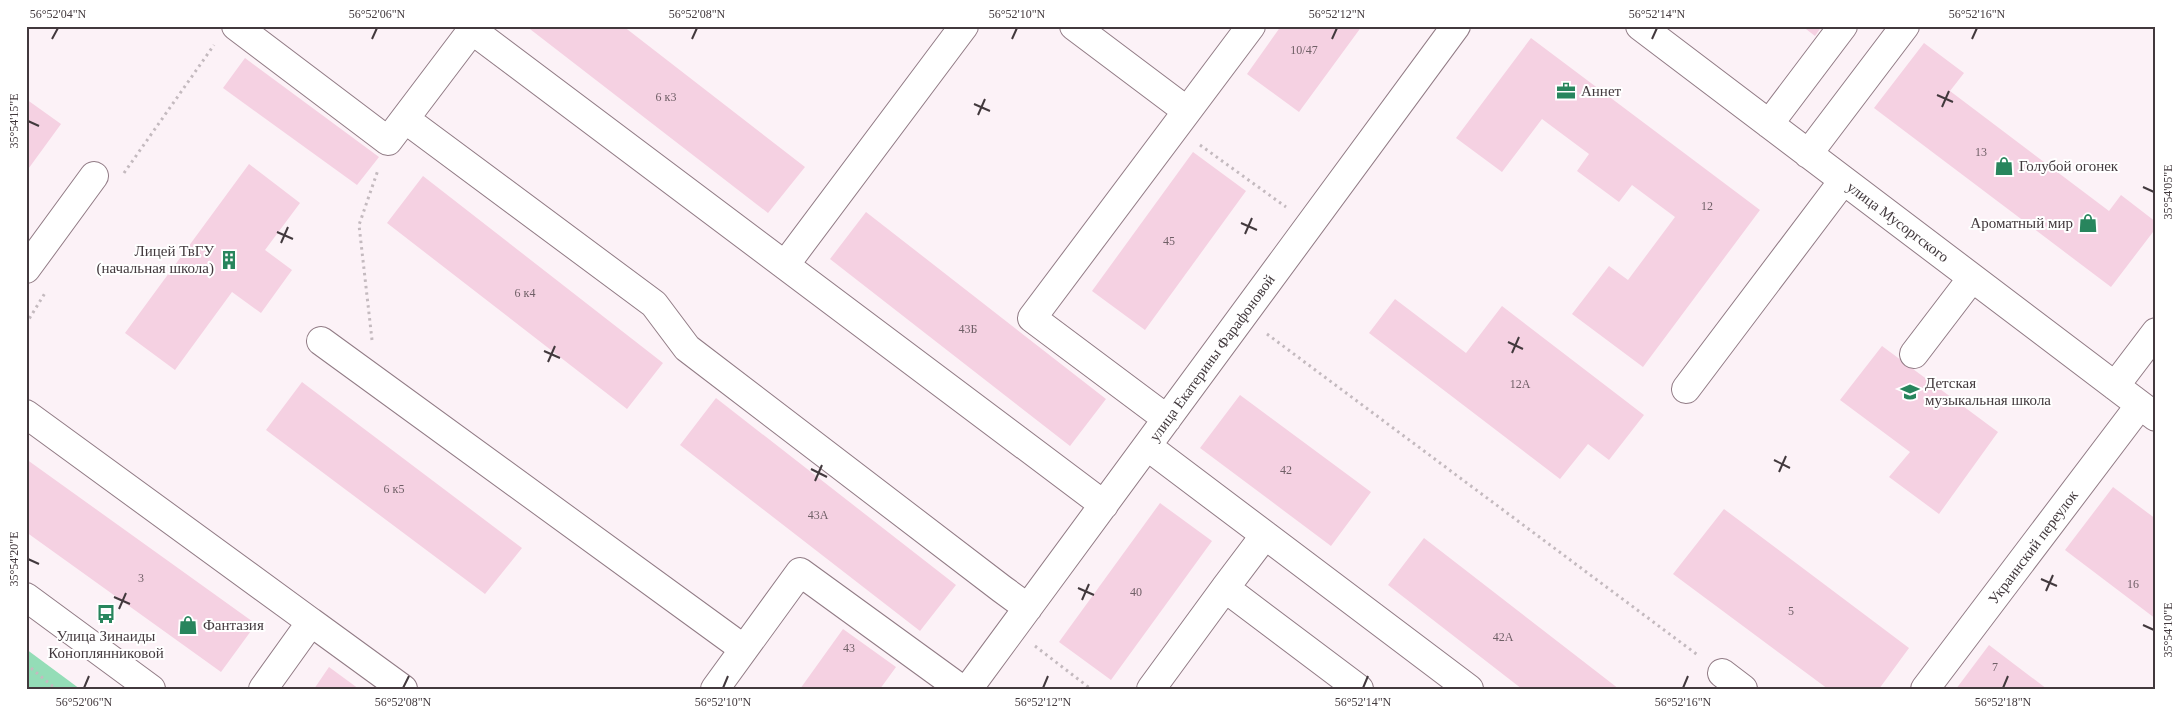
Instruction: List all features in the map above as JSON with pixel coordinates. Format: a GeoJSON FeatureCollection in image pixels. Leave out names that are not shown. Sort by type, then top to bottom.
{"type":"FeatureCollection","features":[{"type":"Feature","properties":{"kind":"street"},"geometry":{"type":"LineString","coordinates":[[236,26],[388,141],[474,28],[1104,505]]}},
{"type":"Feature","properties":{"kind":"street"},"geometry":{"type":"LineString","coordinates":[[785,265],[964,26]]}},
{"type":"Feature","properties":{"kind":"street"},"geometry":{"type":"LineString","coordinates":[[1074,26],[1181,119]]}},
{"type":"Feature","properties":{"kind":"street"},"geometry":{"type":"LineString","coordinates":[[1167,419],[1032,318],[1250,26]]}},
{"type":"Feature","properties":{"kind":"street","name":"улица Екатерины Фарафоновой"},"geometry":{"type":"LineString","coordinates":[[968,689],[1456,26]]}},
{"type":"Feature","properties":{"kind":"street","name":"улица Мусоргского"},"geometry":{"type":"LineString","coordinates":[[1640,26],[2148,411]]}},
{"type":"Feature","properties":{"kind":"street"},"geometry":{"type":"LineString","coordinates":[[1769,124],[1843,26]]}},
{"type":"Feature","properties":{"kind":"street"},"geometry":{"type":"LineString","coordinates":[[1808,154],[1905,26]]}},
{"type":"Feature","properties":{"kind":"street"},"geometry":{"type":"LineString","coordinates":[[405,119],[654,304],[687,348],[1028,608]]}},
{"type":"Feature","properties":{"kind":"street"},"geometry":{"type":"LineString","coordinates":[[26,269],[94,176]]}},
{"type":"Feature","properties":{"kind":"street"},"geometry":{"type":"LineString","coordinates":[[1686,389],[1844,181]]}},
{"type":"Feature","properties":{"kind":"street"},"geometry":{"type":"LineString","coordinates":[[1914,354],[1972,278]]}},
{"type":"Feature","properties":{"kind":"street"},"geometry":{"type":"LineString","coordinates":[[2115,386],[2156,332]]}},
{"type":"Feature","properties":{"kind":"street"},"geometry":{"type":"LineString","coordinates":[[321,340],[744,649]]}},
{"type":"Feature","properties":{"kind":"street","name":"Украинский переулок"},"geometry":{"type":"LineString","coordinates":[[1925,689],[2148,411]]}},
{"type":"Feature","properties":{"kind":"street"},"geometry":{"type":"LineString","coordinates":[[26,414],[403,689]]}},
{"type":"Feature","properties":{"kind":"street"},"geometry":{"type":"LineString","coordinates":[[1147,446],[1468,689]]}},
{"type":"Feature","properties":{"kind":"street"},"geometry":{"type":"LineString","coordinates":[[1151,689],[1265,535]]}},
{"type":"Feature","properties":{"kind":"street"},"geometry":{"type":"LineString","coordinates":[[715,689],[800,572],[961,689]]}},
{"type":"Feature","properties":{"kind":"street"},"geometry":{"type":"LineString","coordinates":[[1225,588],[1359,689]]}},
{"type":"Feature","properties":{"kind":"street"},"geometry":{"type":"LineString","coordinates":[[26,597],[148,688]]}},
{"type":"Feature","properties":{"kind":"street"},"geometry":{"type":"LineString","coordinates":[[263,689],[311,622]]}},
{"type":"Feature","properties":{"kind":"street"},"geometry":{"type":"LineString","coordinates":[[1722,673],[1743,689]]}},
{"type":"Feature","properties":{"kind":"path"},"geometry":{"type":"LineString","coordinates":[[1181,119],[1310,225]]}},
{"type":"Feature","properties":{"kind":"path"},"geometry":{"type":"LineString","coordinates":[[377,382],[359,225],[388,141]]}},
{"type":"Feature","properties":{"kind":"path"},"geometry":{"type":"LineString","coordinates":[[1243,316],[1722,673]]}},
{"type":"Feature","properties":{"kind":"path"},"geometry":{"type":"LineString","coordinates":[[1012,629],[1091,689]]}},
{"type":"Feature","properties":{"kind":"path"},"geometry":{"type":"LineString","coordinates":[[26,664],[56,689]]}},
{"type":"Feature","properties":{"kind":"green space"},"geometry":{"type":"Polygon","coordinates":[[[26,649],[80,689],[26,689],[26,649]]]}},
{"type":"Feature","properties":{"kind":"building"},"geometry":{"type":"Polygon","coordinates":[[[526,26],[623,26],[805,167],[768,213],[526,26]]]}},
{"type":"Feature","properties":{"kind":"building"},"geometry":{"type":"Polygon","coordinates":[[[1281,26],[1362,26],[1299,112],[1247,74],[1281,26]]]}},
{"type":"Feature","properties":{"kind":"building"},"geometry":{"type":"Polygon","coordinates":[[[1802,26],[1822,26],[1815,36],[1802,26]]]}},
{"type":"Feature","properties":{"kind":"building"},"geometry":{"type":"Polygon","coordinates":[[[1531,38],[1760,210],[1643,367],[1572,314],[1609,266],[1628,280],[1675,217],[1632,185],[1619,202],[1577,171],[1589,154],[1542,119],[1502,172],[1456,138],[1531,38]]]}},
{"type":"Feature","properties":{"kind":"building"},"geometry":{"type":"Polygon","coordinates":[[[1924,43],[1964,73],[1950,91],[2109,211],[2121,195],[2156,222],[2156,228],[2111,287],[1874,108],[1924,43]]]}},
{"type":"Feature","properties":{"kind":"building"},"geometry":{"type":"Polygon","coordinates":[[[245,58],[379,157],[357,185],[223,88],[245,58]]]}},
{"type":"Feature","properties":{"kind":"building"},"geometry":{"type":"Polygon","coordinates":[[[26,99],[61,124],[26,172],[26,99]]]}},
{"type":"Feature","properties":{"kind":"building"},"geometry":{"type":"Polygon","coordinates":[[[1193,152],[1246,191],[1145,330],[1092,291],[1193,152]]]}},
{"type":"Feature","properties":{"kind":"building","name":"Лицей ТвГУ (начальная школа)"},"geometry":{"type":"Polygon","coordinates":[[[249,164],[300,203],[265,250],[292,270],[261,313],[232,292],[175,370],[125,333],[249,164]]]}},
{"type":"Feature","properties":{"kind":"building"},"geometry":{"type":"Polygon","coordinates":[[[423,176],[663,363],[627,409],[387,223],[423,176]]]}},
{"type":"Feature","properties":{"kind":"building"},"geometry":{"type":"Polygon","coordinates":[[[866,212],[1106,399],[1070,446],[830,259],[866,212]]]}},
{"type":"Feature","properties":{"kind":"building"},"geometry":{"type":"Polygon","coordinates":[[[1395,299],[1466,353],[1502,306],[1644,415],[1609,460],[1588,444],[1560,479],[1369,333],[1395,299]]]}},
{"type":"Feature","properties":{"kind":"building"},"geometry":{"type":"Polygon","coordinates":[[[1882,346],[1998,432],[1939,514],[1889,477],[1910,452],[1840,400],[1882,346]]]}},
{"type":"Feature","properties":{"kind":"building"},"geometry":{"type":"Polygon","coordinates":[[[302,382],[522,548],[485,594],[266,430],[302,382]]]}},
{"type":"Feature","properties":{"kind":"building"},"geometry":{"type":"Polygon","coordinates":[[[1240,395],[1371,492],[1331,546],[1200,448],[1240,395]]]}},
{"type":"Feature","properties":{"kind":"building"},"geometry":{"type":"Polygon","coordinates":[[[716,398],[956,585],[920,631],[680,445],[716,398]]]}},
{"type":"Feature","properties":{"kind":"building"},"geometry":{"type":"Polygon","coordinates":[[[26,459],[256,624],[221,672],[26,532],[26,459]]]}},
{"type":"Feature","properties":{"kind":"building"},"geometry":{"type":"Polygon","coordinates":[[[2113,487],[2156,519],[2156,619],[2065,550],[2113,487]]]}},
{"type":"Feature","properties":{"kind":"building"},"geometry":{"type":"Polygon","coordinates":[[[1160,503],[1212,541],[1111,680],[1059,642],[1160,503]]]}},
{"type":"Feature","properties":{"kind":"building"},"geometry":{"type":"Polygon","coordinates":[[[1724,509],[1909,648],[1879,689],[1828,689],[1673,574],[1724,509]]]}},
{"type":"Feature","properties":{"kind":"building"},"geometry":{"type":"Polygon","coordinates":[[[1424,538],[1619,689],[1522,689],[1388,585],[1424,538]]]}},
{"type":"Feature","properties":{"kind":"building"},"geometry":{"type":"Polygon","coordinates":[[[843,629],[896,667],[880,689],[800,689],[843,629]]]}},
{"type":"Feature","properties":{"kind":"building"},"geometry":{"type":"Polygon","coordinates":[[[1989,645],[2047,689],[1956,689],[1989,645]]]}},
{"type":"Feature","properties":{"kind":"building"},"geometry":{"type":"Polygon","coordinates":[[[329,667],[359,689],[314,689],[329,667]]]}},
{"type":"Feature","properties":{"kind":"place","name":"Аннет"},"geometry":{"type":"Point","coordinates":[1566,91]}},
{"type":"Feature","properties":{"kind":"place","name":"Голубой огонек"},"geometry":{"type":"Point","coordinates":[2004,166]}},
{"type":"Feature","properties":{"kind":"place","name":"Ароматный мир"},"geometry":{"type":"Point","coordinates":[2088,223]}},
{"type":"Feature","properties":{"kind":"place","name":"Лицей ТвГУ (начальная школа)"},"geometry":{"type":"Point","coordinates":[229,260]}},
{"type":"Feature","properties":{"kind":"place","name":"Детская музыкальная школа"},"geometry":{"type":"Point","coordinates":[1910,392]}},
{"type":"Feature","properties":{"kind":"place","name":"Улица Зинаиды Коноплянниковой"},"geometry":{"type":"Point","coordinates":[106,614]}},
{"type":"Feature","properties":{"kind":"place","name":"Фантазия"},"geometry":{"type":"Point","coordinates":[188,625]}}]}
